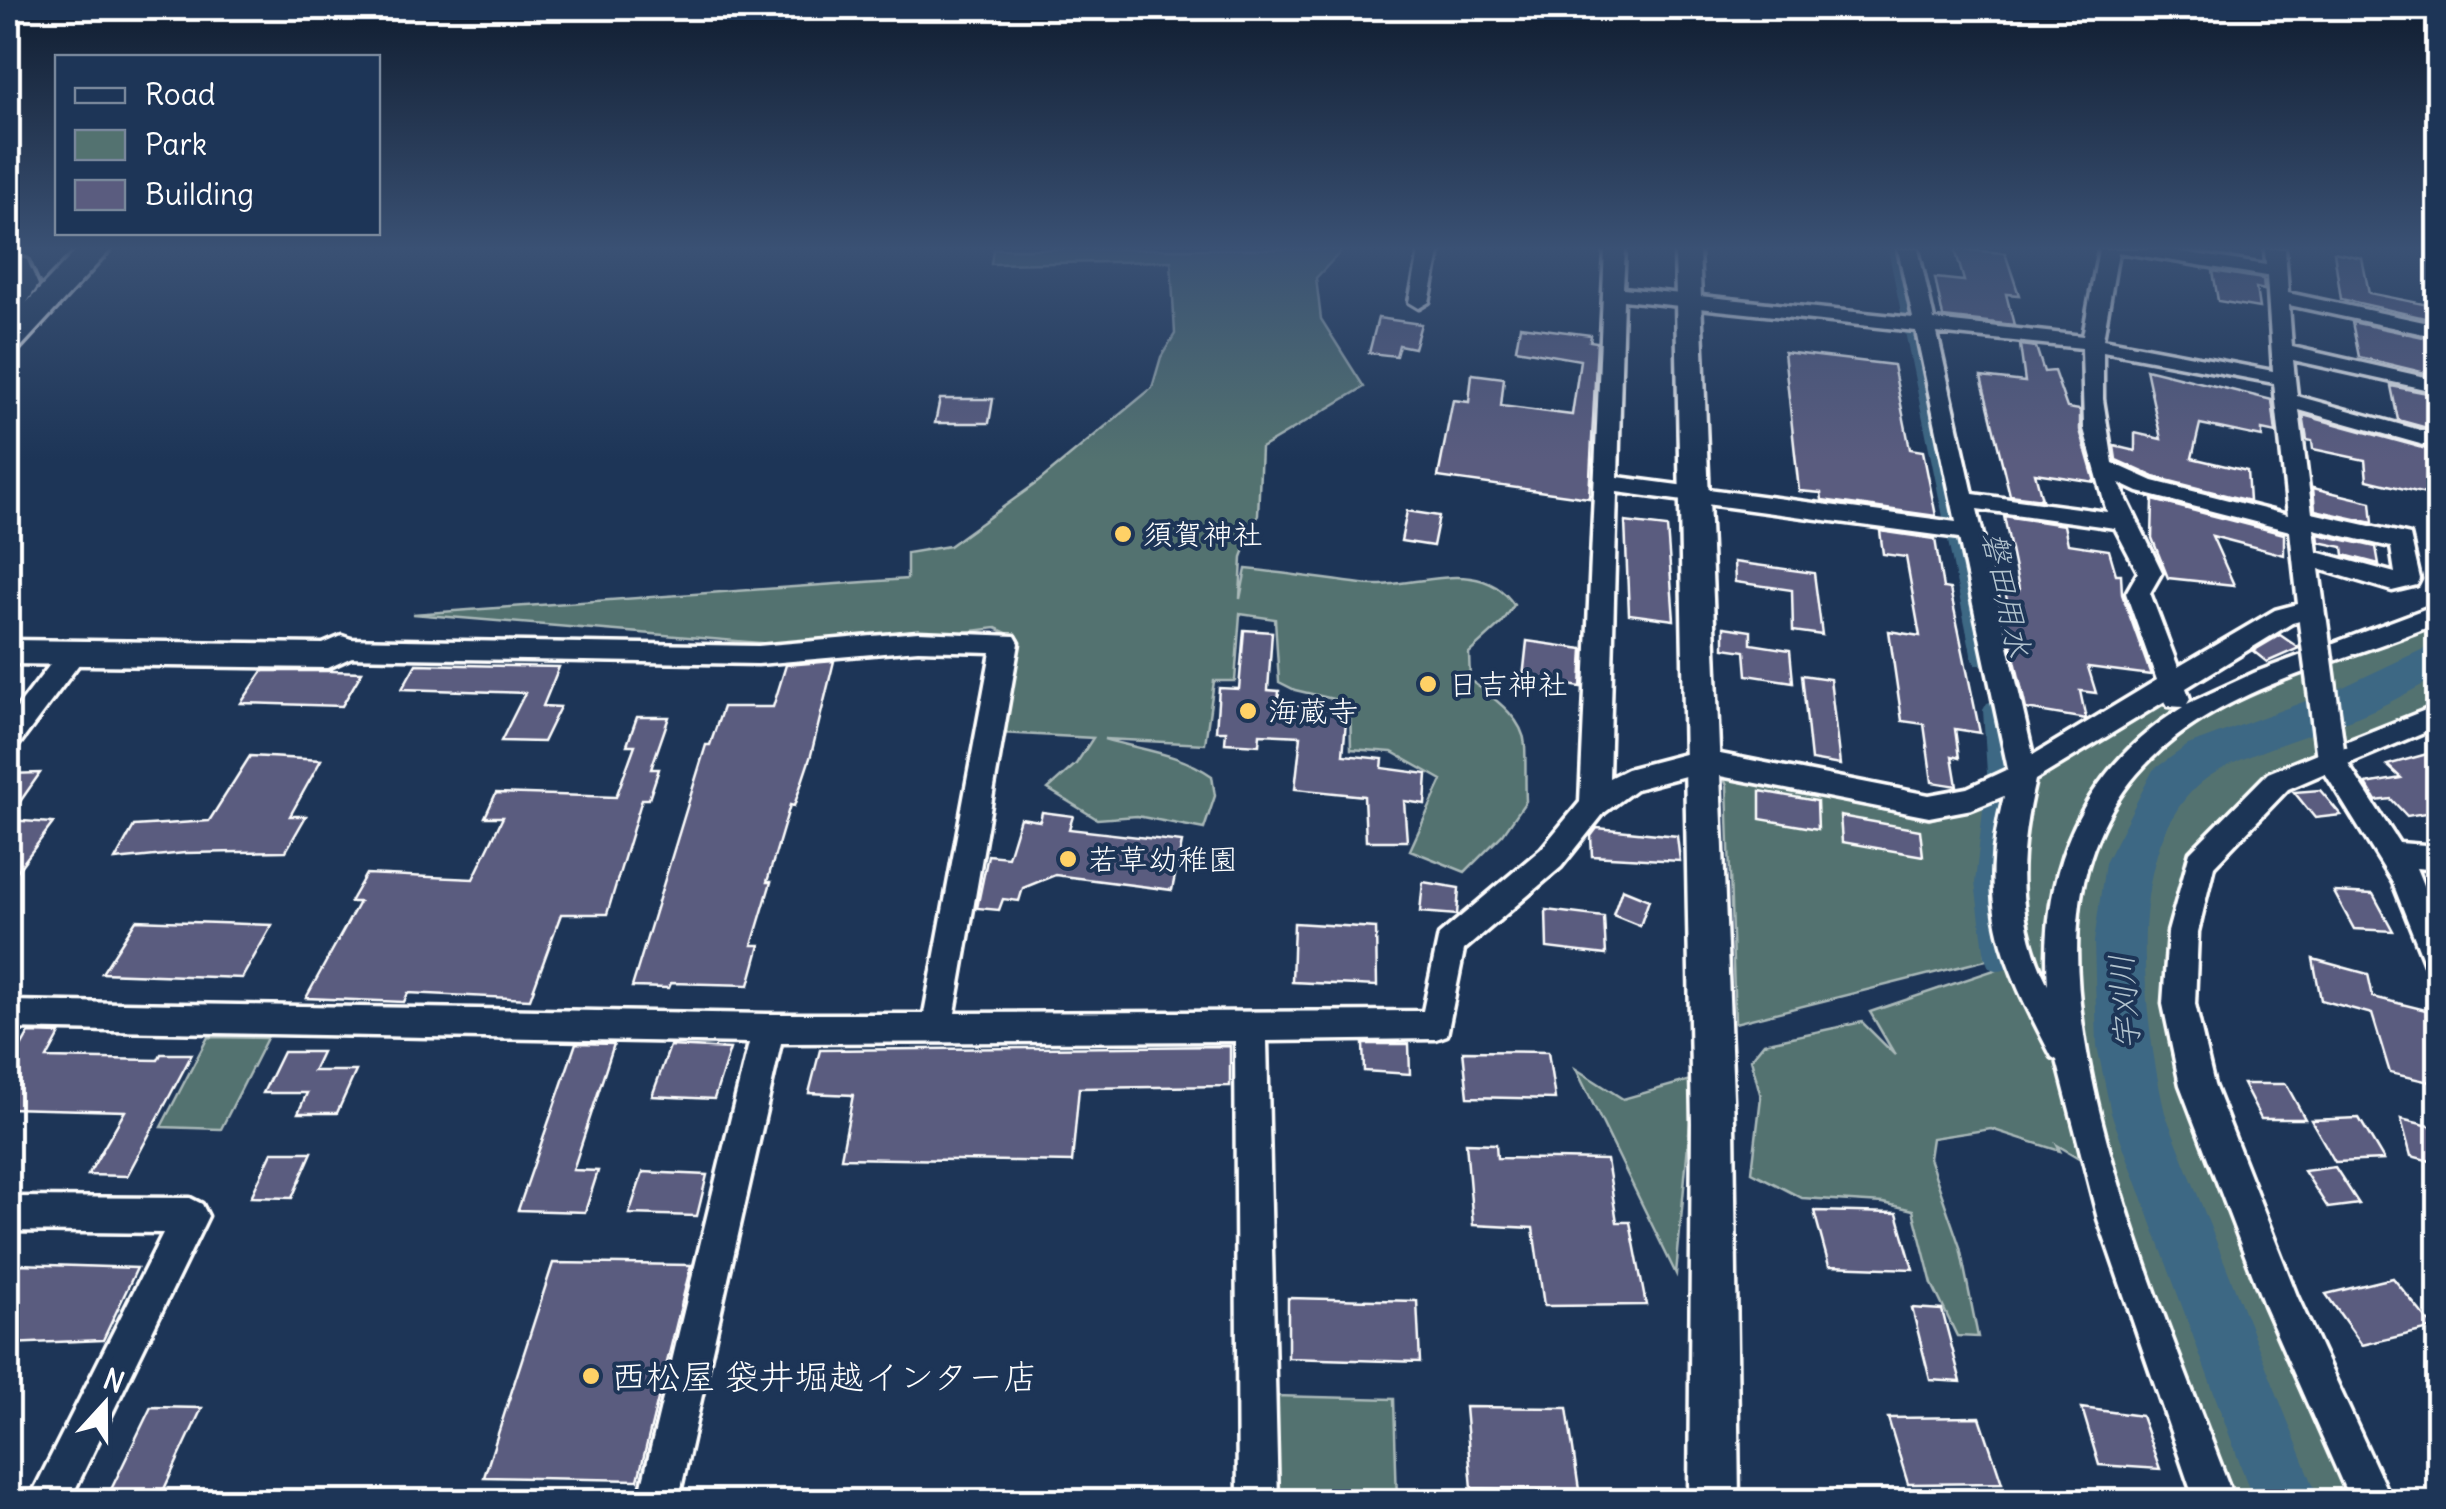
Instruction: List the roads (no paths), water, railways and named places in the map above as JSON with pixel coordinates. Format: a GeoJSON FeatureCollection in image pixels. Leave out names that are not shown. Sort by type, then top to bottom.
{"type":"FeatureCollection","features":[{"type":"Feature","properties":{"kind":"main road"},"geometry":{"type":"LineString","coordinates":[[8,341],[28,319]]}},
{"type":"Feature","properties":{"kind":"street"},"geometry":{"type":"LineString","coordinates":[[1594,805],[1613,319]]}},
{"type":"Feature","properties":{"kind":"street"},"geometry":{"type":"LineString","coordinates":[[1689,319],[1713,1123],[1714,1502]]}},
{"type":"Feature","properties":{"kind":"street"},"geometry":{"type":"LineString","coordinates":[[1860,319],[2091,343],[2286,389],[2438,442]]}},
{"type":"Feature","properties":{"kind":"street"},"geometry":{"type":"LineString","coordinates":[[1924,319],[2023,774],[2004,858],[2011,939],[2026,978],[2075,1071]]}},
{"type":"Feature","properties":{"kind":"street"},"geometry":{"type":"LineString","coordinates":[[2094,319],[2090,386],[2110,488],[2150,572],[2138,593],[2168,684],[2187,718]]}},
{"type":"Feature","properties":{"kind":"street"},"geometry":{"type":"LineString","coordinates":[[2280,319],[2331,756],[2406,878],[2438,959]]}},
{"type":"Feature","properties":{"kind":"street"},"geometry":{"type":"LineString","coordinates":[[2384,319],[2438,331]]}},
{"type":"Feature","properties":{"kind":"street"},"geometry":{"type":"LineString","coordinates":[[2282,350],[2438,386]]}},
{"type":"Feature","properties":{"kind":"street"},"geometry":{"type":"LineString","coordinates":[[2106,468],[2146,487],[2402,541],[2408,579],[2392,582],[2306,557]]}},
{"type":"Feature","properties":{"kind":"street"},"geometry":{"type":"LineString","coordinates":[[1607,483],[1972,532]]}},
{"type":"Feature","properties":{"kind":"street"},"geometry":{"type":"LineString","coordinates":[[1964,500],[2126,522]]}},
{"type":"Feature","properties":{"kind":"street"},"geometry":{"type":"LineString","coordinates":[[2215,1502],[2127,1259],[2075,1071],[2064,1013],[2062,936],[2083,839],[2100,800],[2163,732],[2234,690],[2438,613]]}},
{"type":"Feature","properties":{"kind":"street"},"geometry":{"type":"LineString","coordinates":[[8,1015],[768,1029],[1436,1025],[1450,944],[1551,858],[1594,805],[1628,780],[1700,761],[1929,806],[1972,798],[2023,774],[2284,616],[2313,615]]}},
{"type":"Feature","properties":{"kind":"street"},"geometry":{"type":"LineString","coordinates":[[8,652],[328,656],[342,648],[758,655],[918,640],[1006,643],[937,1027]]}},
{"type":"Feature","properties":{"kind":"street"},"geometry":{"type":"LineString","coordinates":[[8,739],[73,652]]}},
{"type":"Feature","properties":{"kind":"street"},"geometry":{"type":"LineString","coordinates":[[2372,1502],[2282,1305],[2197,1085],[2179,1004],[2183,932],[2200,861],[2278,781],[2438,715]]}},
{"type":"Feature","properties":{"kind":"street"},"geometry":{"type":"LineString","coordinates":[[2392,854],[2438,858]]}},
{"type":"Feature","properties":{"kind":"street"},"geometry":{"type":"LineString","coordinates":[[1250,1025],[1258,1502]]}},
{"type":"Feature","properties":{"kind":"street"},"geometry":{"type":"LineString","coordinates":[[658,1502],[768,1029]]}},
{"type":"Feature","properties":{"kind":"street"},"geometry":{"type":"LineString","coordinates":[[8,1214],[190,1216],[48,1502]]}},
{"type":"Feature","properties":{"kind":"waterway","name":"磐田用水"},"geometry":{"type":"LineString","coordinates":[[1913,319],[1985,658]]}},
{"type":"Feature","properties":{"kind":"waterway","name":"宇刈川"},"geometry":{"type":"LineString","coordinates":[[2287,1502],[2138,1113],[2123,1046],[2119,942],[2129,863],[2169,783],[2204,757],[2358,699],[2438,657]]}},
{"type":"Feature","properties":{"kind":"waterway","name":"磐田用水"},"geometry":{"type":"LineString","coordinates":[[1996,710],[2001,773],[1990,883],[2000,958]]}},
{"type":"Feature","properties":{"kind":"place","name":"須賀神社"},"geometry":{"type":"Point","coordinates":[1123,534]}},
{"type":"Feature","properties":{"kind":"place","name":"日吉神社"},"geometry":{"type":"Point","coordinates":[1428,684]}},
{"type":"Feature","properties":{"kind":"place","name":"海蔵寺"},"geometry":{"type":"Point","coordinates":[1248,711]}},
{"type":"Feature","properties":{"kind":"place","name":"若草幼稚園"},"geometry":{"type":"Point","coordinates":[1068,859]}},
{"type":"Feature","properties":{"kind":"place","name":"西松屋 袋井堀越インター店"},"geometry":{"type":"Point","coordinates":[591,1376]}}]}
